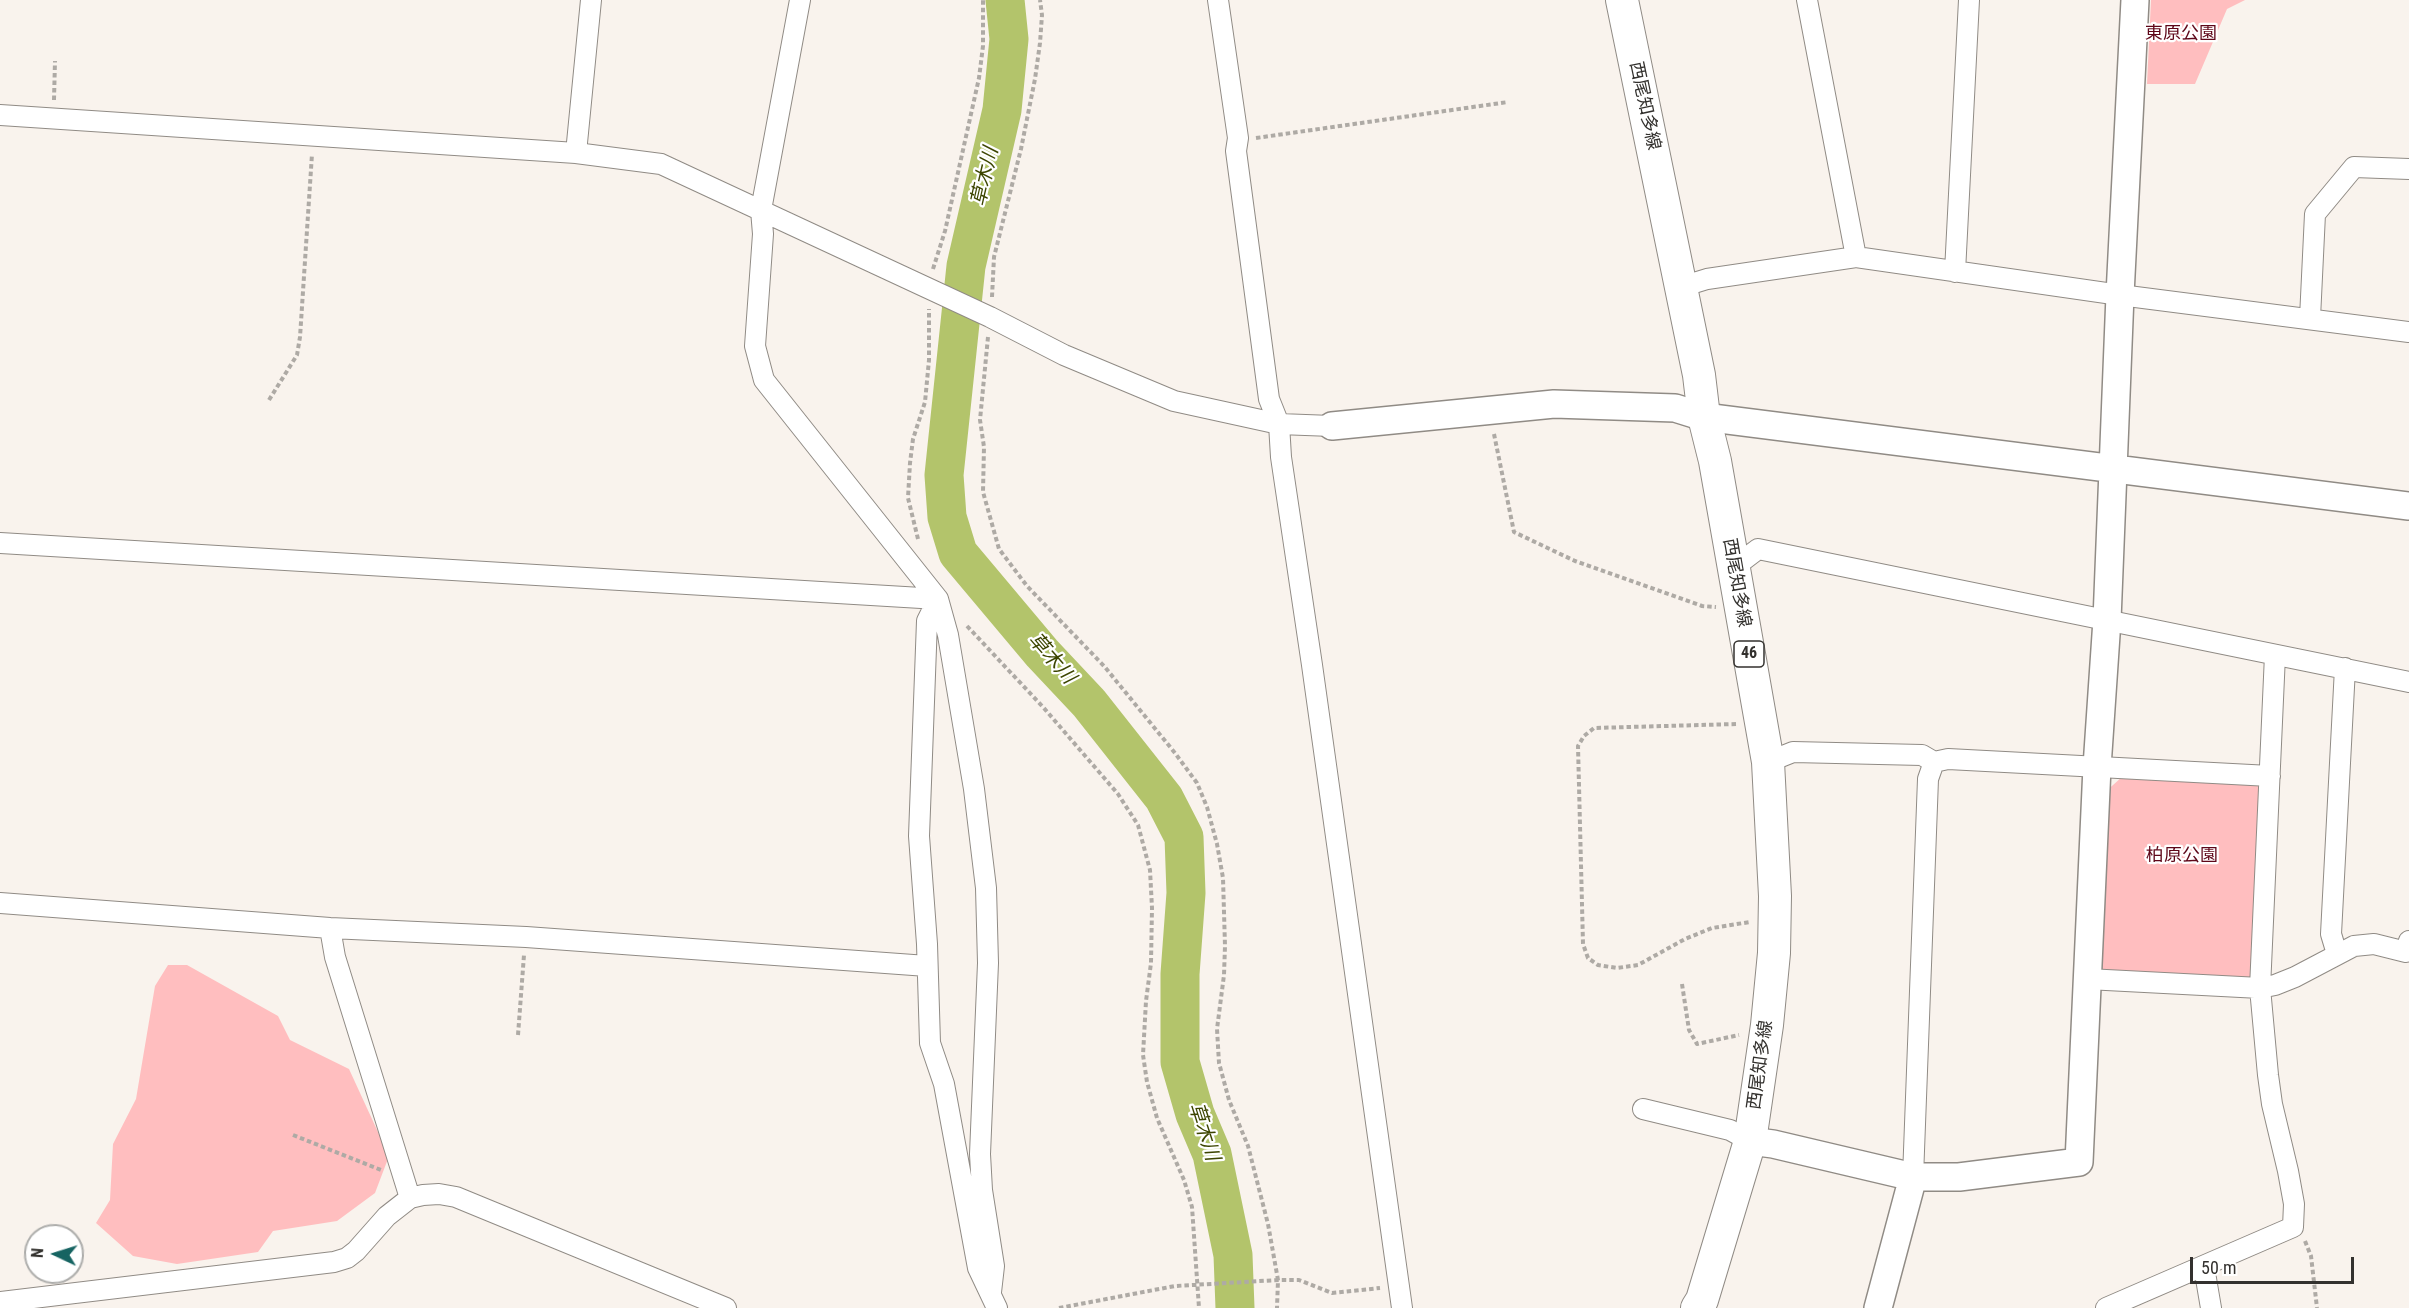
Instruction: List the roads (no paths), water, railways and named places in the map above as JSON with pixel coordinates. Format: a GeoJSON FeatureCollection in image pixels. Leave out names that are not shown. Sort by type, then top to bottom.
{"type":"FeatureCollection","features":[{"type":"Feature","properties":{"kind":"main road","name":"西尾知多線"},"geometry":{"type":"LineString","coordinates":[[1622,0],[1699,375],[1704,417],[1715,461],[1768,762],[1774,921],[1766,1035],[1750,1141],[1702,1300],[1697,1308]]}},
{"type":"Feature","properties":{"kind":"street"},"geometry":{"type":"LineString","coordinates":[[576,153],[591,0]]}},
{"type":"Feature","properties":{"kind":"street"},"geometry":{"type":"LineString","coordinates":[[800,0],[761,210],[763,234],[755,346],[764,380],[938,599],[948,634],[961,707],[986,888],[988,963],[981,1154],[982,1190],[994,1266],[994,1300]]}},
{"type":"Feature","properties":{"kind":"street"},"geometry":{"type":"LineString","coordinates":[[1218,0],[1238,140],[1236,151],[1269,399],[1279,424],[1281,457],[1402,1308]]}},
{"type":"Feature","properties":{"kind":"street"},"geometry":{"type":"LineString","coordinates":[[1807,0],[1856,257]]}},
{"type":"Feature","properties":{"kind":"street"},"geometry":{"type":"LineString","coordinates":[[1955,272],[1969,0]]}},
{"type":"Feature","properties":{"kind":"street"},"geometry":{"type":"LineString","coordinates":[[1643,1109],[1730,1130],[1750,1141],[1773,1144],[1914,1177],[1959,1177],[2079,1162],[2097,767],[2107,620],[2135,0]]}},
{"type":"Feature","properties":{"kind":"street"},"geometry":{"type":"LineString","coordinates":[[0,115],[576,153],[661,164],[942,294],[1064,355],[1174,401],[1279,424],[1332,426],[1554,404],[1675,408],[1704,417],[2409,506]]}},
{"type":"Feature","properties":{"kind":"street"},"geometry":{"type":"LineString","coordinates":[[2310,318],[2315,214],[2354,167],[2409,169]]}},
{"type":"Feature","properties":{"kind":"street"},"geometry":{"type":"LineString","coordinates":[[1681,287],[1707,279],[1856,257],[2120,295],[2409,332]]}},
{"type":"Feature","properties":{"kind":"street"},"geometry":{"type":"LineString","coordinates":[[0,543],[938,599]]}},
{"type":"Feature","properties":{"kind":"street"},"geometry":{"type":"LineString","coordinates":[[1733,568],[1758,549],[2409,682]]}},
{"type":"Feature","properties":{"kind":"street"},"geometry":{"type":"LineString","coordinates":[[938,599],[927,621],[920,836],[930,1043],[944,1084],[978,1268],[994,1300]]}},
{"type":"Feature","properties":{"kind":"street"},"geometry":{"type":"LineString","coordinates":[[2106,1308],[2293,1227],[2294,1204],[2272,1104],[2260,988],[2275,655]]}},
{"type":"Feature","properties":{"kind":"street"},"geometry":{"type":"LineString","coordinates":[[2337,954],[2331,934],[2345,668]]}},
{"type":"Feature","properties":{"kind":"street"},"geometry":{"type":"LineString","coordinates":[[1768,762],[1793,752],[1922,755],[1934,762],[1948,759],[2270,776]]}},
{"type":"Feature","properties":{"kind":"street"},"geometry":{"type":"LineString","coordinates":[[1878,1308],[1914,1177],[1928,779],[1934,762]]}},
{"type":"Feature","properties":{"kind":"street"},"geometry":{"type":"LineString","coordinates":[[0,903],[330,928],[526,936],[927,966]]}},
{"type":"Feature","properties":{"kind":"street"},"geometry":{"type":"LineString","coordinates":[[330,928],[335,957],[410,1198]]}},
{"type":"Feature","properties":{"kind":"street"},"geometry":{"type":"LineString","coordinates":[[2087,979],[2260,988],[2275,986],[2354,946],[2374,944],[2408,949]]}},
{"type":"Feature","properties":{"kind":"street"},"geometry":{"type":"LineString","coordinates":[[0,1302],[334,1262],[347,1258],[356,1251],[387,1216],[410,1198],[423,1195],[456,1197],[726,1308]]}},
{"type":"Feature","properties":{"kind":"street"},"geometry":{"type":"LineString","coordinates":[[2204,1267],[2211,1308]]}},
{"type":"Feature","properties":{"kind":"waterway","name":"草木川"},"geometry":{"type":"LineString","coordinates":[[1005,0],[1009,39],[1002,110],[966,266],[944,475],[947,517],[958,553],[1042,653],[1089,703],[1164,798],[1184,837],[1186,893],[1180,974],[1180,1062],[1195,1114],[1212,1154],[1233,1255],[1235,1308]]}},
{"type":"Feature","properties":{"kind":"park label","name":"東原公園"},"geometry":{"type":"Point","coordinates":[2181,34]}},
{"type":"Feature","properties":{"kind":"park label","name":"柏原公園"},"geometry":{"type":"Point","coordinates":[2182,856]}}]}
